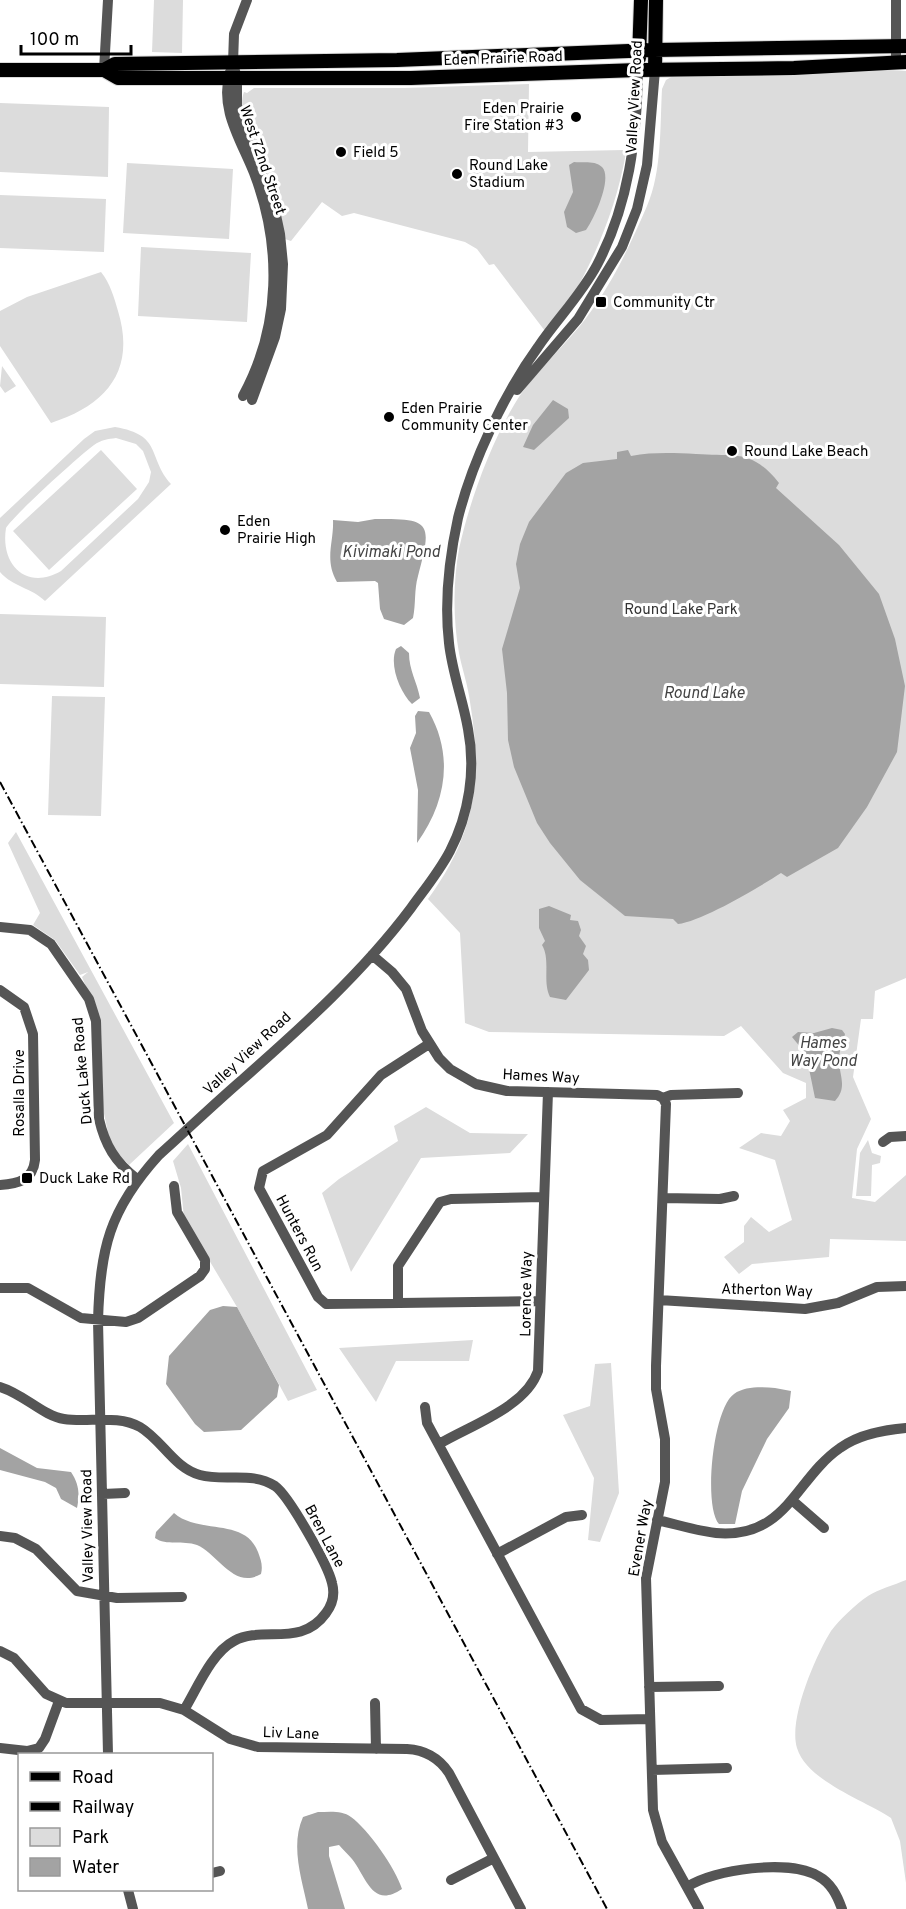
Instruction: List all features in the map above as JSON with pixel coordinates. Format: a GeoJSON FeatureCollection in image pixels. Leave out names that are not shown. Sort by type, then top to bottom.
{"type":"FeatureCollection","features":[{"type":"Feature","properties":{"kind":"main road","name":"Valley View Road"},"geometry":{"type":"LineString","coordinates":[[638,70],[641,0]]}},
{"type":"Feature","properties":{"kind":"main road","name":"Valley View Road"},"geometry":{"type":"LineString","coordinates":[[655,70],[656,0]]}},
{"type":"Feature","properties":{"kind":"main road","name":"Eden Prairie Road"},"geometry":{"type":"LineString","coordinates":[[0,70],[104,70],[115,64],[901,46]]}},
{"type":"Feature","properties":{"kind":"main road","name":"Eden Prairie Road"},"geometry":{"type":"LineString","coordinates":[[104,70],[118,78],[411,78],[901,63]]}},
{"type":"Feature","properties":{"kind":"street"},"geometry":{"type":"LineString","coordinates":[[104,70],[108,0]]}},
{"type":"Feature","properties":{"kind":"street","name":"West 72nd Street"},"geometry":{"type":"LineString","coordinates":[[247,0],[234,34],[230,116],[263,198],[274,260],[273,300],[264,342],[247,398]]}},
{"type":"Feature","properties":{"kind":"street"},"geometry":{"type":"LineString","coordinates":[[896,0],[901,63]]}},
{"type":"Feature","properties":{"kind":"street","name":"Valley View Road"},"geometry":{"type":"LineString","coordinates":[[108,1753],[98,1320],[98,1281],[103,1252],[119,1209],[137,1179],[159,1155],[337,992],[372,956],[444,862],[460,829],[466,806],[471,756],[469,731],[449,644],[447,604],[449,564],[463,500],[490,433],[519,374],[591,276],[611,235],[624,199],[631,164],[638,70]]}},
{"type":"Feature","properties":{"kind":"street","name":"Valley View Road"},"geometry":{"type":"LineString","coordinates":[[504,405],[578,319],[622,247],[637,209],[647,165],[655,70]]}},
{"type":"Feature","properties":{"kind":"street","name":"Duck Lake Road"},"geometry":{"type":"LineString","coordinates":[[0,927],[30,930],[51,944],[89,999],[96,1021],[99,1119],[114,1158],[137,1179]]}},
{"type":"Feature","properties":{"kind":"street","name":"Hames Way"},"geometry":{"type":"LineString","coordinates":[[372,956],[392,972],[406,989],[429,1044],[450,1069],[476,1084],[507,1091],[657,1095],[663,1098],[671,1095],[724,1096],[738,1093]]}},
{"type":"Feature","properties":{"kind":"street","name":"Rosalla Drive"},"geometry":{"type":"LineString","coordinates":[[0,990],[14,997],[24,1006],[34,1040],[35,1160],[30,1181],[0,1185]]}},
{"type":"Feature","properties":{"kind":"street","name":"Hunters Run"},"geometry":{"type":"LineString","coordinates":[[429,1044],[381,1075],[327,1135],[262,1171],[258,1183],[322,1301],[332,1304],[540,1301]]}},
{"type":"Feature","properties":{"kind":"street","name":"Lorence Way"},"geometry":{"type":"LineString","coordinates":[[439,1444],[511,1404],[528,1390],[538,1371],[548,1092]]}},
{"type":"Feature","properties":{"kind":"street","name":"Evener Way"},"geometry":{"type":"LineString","coordinates":[[663,1098],[666,1104],[656,1389],[666,1461],[665,1482],[646,1578],[654,1821],[699,1909]]}},
{"type":"Feature","properties":{"kind":"street"},"geometry":{"type":"LineString","coordinates":[[883,1142],[890,1137],[906,1136]]}},
{"type":"Feature","properties":{"kind":"street"},"geometry":{"type":"LineString","coordinates":[[0,1288],[28,1288],[73,1315],[126,1322],[138,1318],[200,1276],[205,1269],[205,1260],[177,1212],[174,1186]]}},
{"type":"Feature","properties":{"kind":"street"},"geometry":{"type":"LineString","coordinates":[[663,1198],[720,1199],[734,1196]]}},
{"type":"Feature","properties":{"kind":"street"},"geometry":{"type":"LineString","coordinates":[[398,1303],[398,1266],[440,1202],[451,1198],[543,1197]]}},
{"type":"Feature","properties":{"kind":"street","name":"Atherton Way"},"geometry":{"type":"LineString","coordinates":[[659,1300],[805,1309],[838,1303],[878,1287],[906,1286]]}},
{"type":"Feature","properties":{"kind":"street","name":"Bren Lane"},"geometry":{"type":"LineString","coordinates":[[0,1387],[27,1398],[55,1417],[128,1422],[139,1427],[178,1462],[199,1475],[259,1479],[274,1485],[290,1503],[332,1583],[330,1607],[321,1620],[313,1625],[284,1635],[244,1637],[225,1647],[184,1710]]}},
{"type":"Feature","properties":{"kind":"street"},"geometry":{"type":"LineString","coordinates":[[425,1407],[427,1423],[581,1709],[601,1720],[651,1719]]}},
{"type":"Feature","properties":{"kind":"street"},"geometry":{"type":"LineString","coordinates":[[657,1520],[717,1533],[762,1525],[793,1501],[817,1470],[841,1447],[871,1434],[906,1428]]}},
{"type":"Feature","properties":{"kind":"street"},"geometry":{"type":"LineString","coordinates":[[103,1494],[125,1493]]}},
{"type":"Feature","properties":{"kind":"street"},"geometry":{"type":"LineString","coordinates":[[793,1501],[824,1528]]}},
{"type":"Feature","properties":{"kind":"street"},"geometry":{"type":"LineString","coordinates":[[497,1554],[566,1517],[582,1515]]}},
{"type":"Feature","properties":{"kind":"street"},"geometry":{"type":"LineString","coordinates":[[0,1536],[15,1538],[36,1549],[77,1591],[105,1596],[182,1597]]}},
{"type":"Feature","properties":{"kind":"street"},"geometry":{"type":"LineString","coordinates":[[0,1651],[14,1658],[46,1694],[59,1701],[45,1739],[39,1748],[27,1751],[0,1748]]}},
{"type":"Feature","properties":{"kind":"street"},"geometry":{"type":"LineString","coordinates":[[649,1687],[719,1686]]}},
{"type":"Feature","properties":{"kind":"street","name":"Liv Lane"},"geometry":{"type":"LineString","coordinates":[[59,1701],[107,1704],[152,1702],[184,1710],[218,1733],[243,1744],[274,1748],[417,1750],[444,1765],[521,1909]]}},
{"type":"Feature","properties":{"kind":"street"},"geometry":{"type":"LineString","coordinates":[[375,1703],[376,1749]]}},
{"type":"Feature","properties":{"kind":"street"},"geometry":{"type":"LineString","coordinates":[[652,1770],[727,1768]]}},
{"type":"Feature","properties":{"kind":"street"},"geometry":{"type":"LineString","coordinates":[[451,1880],[495,1858]]}},
{"type":"Feature","properties":{"kind":"street"},"geometry":{"type":"LineString","coordinates":[[687,1887],[713,1875],[732,1870],[794,1869],[817,1875],[827,1882],[842,1909]]}},
{"type":"Feature","properties":{"kind":"street"},"geometry":{"type":"LineString","coordinates":[[130,1891],[133,1909]]}},
{"type":"Feature","properties":{"kind":"green space"},"geometry":{"type":"Polygon","coordinates":[[[154,0],[183,0],[182,53],[152,52],[154,0]]]}},
{"type":"Feature","properties":{"kind":"green space","name":"Round Lake Park"},"geometry":{"type":"Polygon","coordinates":[[[858,70],[906,71],[906,978],[875,991],[873,1019],[861,1019],[853,1077],[871,1119],[857,1149],[852,1198],[875,1202],[906,1175],[906,1241],[830,1239],[829,1257],[752,1264],[739,1274],[724,1257],[744,1242],[744,1226],[751,1217],[769,1232],[792,1220],[775,1160],[739,1148],[761,1133],[781,1136],[790,1121],[783,1110],[806,1098],[806,1083],[783,1073],[741,1026],[724,1036],[489,1032],[465,1023],[460,933],[428,899],[456,852],[472,805],[475,781],[474,730],[456,627],[454,601],[456,574],[459,549],[474,494],[505,421],[522,392],[598,302],[621,262],[647,206],[658,164],[662,89],[666,80],[675,75],[858,70]]]}},
{"type":"Feature","properties":{"kind":"green space"},"geometry":{"type":"Polygon","coordinates":[[[529,84],[528,152],[624,150],[626,153],[614,203],[596,250],[569,301],[545,331],[494,264],[489,265],[477,249],[465,242],[354,213],[342,216],[322,202],[291,241],[285,239],[275,193],[243,115],[244,92],[247,93],[254,88],[404,88],[529,84]]]}},
{"type":"Feature","properties":{"kind":"green space"},"geometry":{"type":"Polygon","coordinates":[[[0,103],[109,107],[108,177],[0,172],[0,103]]]}},
{"type":"Feature","properties":{"kind":"green space"},"geometry":{"type":"Polygon","coordinates":[[[127,163],[233,169],[229,239],[123,233],[127,163]]]}},
{"type":"Feature","properties":{"kind":"green space"},"geometry":{"type":"Polygon","coordinates":[[[0,195],[106,199],[104,252],[0,248],[0,195]]]}},
{"type":"Feature","properties":{"kind":"green space"},"geometry":{"type":"Polygon","coordinates":[[[141,247],[251,253],[247,322],[138,316],[141,247]]]}},
{"type":"Feature","properties":{"kind":"green space"},"geometry":{"type":"Polygon","coordinates":[[[101,272],[113,295],[123,332],[123,351],[119,368],[102,395],[88,406],[51,423],[0,346],[0,311],[27,297],[101,272]]]}},
{"type":"Feature","properties":{"kind":"green space"},"geometry":{"type":"Polygon","coordinates":[[[2,366],[16,386],[5,393],[0,386],[2,366]]]}},
{"type":"Feature","properties":{"kind":"green space"},"geometry":{"type":"Polygon","coordinates":[[[115,427],[141,435],[152,448],[171,484],[45,601],[0,572],[0,518],[95,431],[115,427]],[[116,438],[97,443],[62,472],[11,521],[6,528],[5,541],[7,553],[18,571],[37,578],[61,571],[138,499],[149,482],[151,472],[143,451],[136,444],[116,438]]]}},
{"type":"Feature","properties":{"kind":"green space"},"geometry":{"type":"Polygon","coordinates":[[[101,450],[137,489],[49,570],[13,531],[101,450]]]}},
{"type":"Feature","properties":{"kind":"green space"},"geometry":{"type":"Polygon","coordinates":[[[0,614],[106,617],[104,687],[0,684],[0,614]]]}},
{"type":"Feature","properties":{"kind":"green space"},"geometry":{"type":"Polygon","coordinates":[[[52,696],[105,697],[101,816],[48,815],[52,696]]]}},
{"type":"Feature","properties":{"kind":"green space"},"geometry":{"type":"Polygon","coordinates":[[[16,832],[174,1123],[129,1165],[111,1146],[103,1109],[101,1023],[82,977],[88,972],[80,975],[55,940],[33,925],[40,913],[8,843],[16,832]]]}},
{"type":"Feature","properties":{"kind":"green space"},"geometry":{"type":"Polygon","coordinates":[[[426,1107],[470,1133],[528,1134],[510,1153],[421,1158],[351,1272],[322,1193],[339,1179],[398,1141],[394,1126],[426,1107]]]}},
{"type":"Feature","properties":{"kind":"green space"},"geometry":{"type":"Polygon","coordinates":[[[868,1140],[872,1153],[881,1156],[880,1163],[872,1165],[871,1196],[856,1196],[860,1153],[868,1140]]]}},
{"type":"Feature","properties":{"kind":"green space"},"geometry":{"type":"Polygon","coordinates":[[[188,1144],[317,1390],[288,1401],[237,1307],[184,1218],[181,1188],[173,1161],[188,1144]]]}},
{"type":"Feature","properties":{"kind":"green space"},"geometry":{"type":"Polygon","coordinates":[[[473,1340],[469,1361],[396,1361],[376,1402],[339,1348],[473,1340]]]}},
{"type":"Feature","properties":{"kind":"green space"},"geometry":{"type":"Polygon","coordinates":[[[611,1363],[619,1493],[600,1542],[588,1540],[594,1478],[563,1415],[590,1406],[595,1364],[611,1363]]]}},
{"type":"Feature","properties":{"kind":"green space"},"geometry":{"type":"Polygon","coordinates":[[[906,1580],[906,1883],[900,1841],[891,1818],[838,1789],[812,1770],[803,1760],[797,1748],[795,1736],[796,1721],[805,1688],[818,1655],[831,1631],[848,1612],[868,1596],[906,1580]]]}},
{"type":"Feature","properties":{"kind":"water"},"geometry":{"type":"Polygon","coordinates":[[[574,162],[599,165],[605,172],[604,189],[589,225],[586,230],[576,233],[567,227],[564,212],[573,192],[569,165],[574,162]]]}},
{"type":"Feature","properties":{"kind":"water"},"geometry":{"type":"Polygon","coordinates":[[[553,400],[568,409],[569,418],[534,450],[523,447],[533,425],[553,400]]]}},
{"type":"Feature","properties":{"kind":"water","name":"Round Lake"},"geometry":{"type":"Polygon","coordinates":[[[628,450],[631,456],[671,453],[732,455],[760,464],[779,483],[776,488],[839,545],[879,594],[895,639],[905,686],[897,752],[867,807],[838,848],[787,877],[781,873],[745,895],[701,917],[678,924],[673,919],[625,916],[580,880],[537,823],[514,767],[508,740],[507,693],[502,649],[520,588],[516,564],[520,544],[529,522],[566,473],[583,463],[617,459],[617,452],[628,450]]]}},
{"type":"Feature","properties":{"kind":"water","name":"Kivimaki Pond"},"geometry":{"type":"Polygon","coordinates":[[[375,519],[408,520],[423,527],[426,534],[416,586],[413,618],[404,625],[384,619],[380,609],[378,583],[375,581],[337,582],[333,574],[330,558],[333,520],[358,522],[375,519]]]}},
{"type":"Feature","properties":{"kind":"water"},"geometry":{"type":"Polygon","coordinates":[[[401,646],[409,653],[410,665],[420,698],[412,704],[400,686],[395,670],[394,655],[396,649],[401,646]]]}},
{"type":"Feature","properties":{"kind":"water"},"geometry":{"type":"Polygon","coordinates":[[[418,711],[429,712],[442,745],[444,762],[440,796],[435,812],[417,843],[418,790],[410,748],[416,733],[415,716],[418,711]]]}},
{"type":"Feature","properties":{"kind":"water"},"geometry":{"type":"Polygon","coordinates":[[[549,906],[571,915],[570,920],[578,921],[581,930],[579,936],[586,946],[583,954],[588,960],[589,970],[566,1000],[550,997],[548,991],[546,957],[542,945],[545,941],[539,928],[539,909],[549,906]]]}},
{"type":"Feature","properties":{"kind":"water","name":"Hames Way Pond"},"geometry":{"type":"Polygon","coordinates":[[[832,1028],[842,1030],[845,1034],[839,1056],[842,1086],[835,1101],[815,1098],[806,1054],[792,1037],[798,1032],[814,1033],[832,1028]]]}},
{"type":"Feature","properties":{"kind":"water"},"geometry":{"type":"Polygon","coordinates":[[[223,1306],[237,1307],[279,1385],[277,1397],[241,1430],[204,1432],[195,1424],[166,1384],[169,1356],[210,1310],[223,1306]]]}},
{"type":"Feature","properties":{"kind":"water"},"geometry":{"type":"Polygon","coordinates":[[[775,1388],[791,1391],[789,1408],[767,1439],[742,1491],[735,1524],[719,1524],[714,1514],[711,1479],[716,1437],[727,1403],[738,1391],[775,1388]]]}},
{"type":"Feature","properties":{"kind":"water"},"geometry":{"type":"Polygon","coordinates":[[[0,1448],[37,1468],[71,1472],[78,1489],[77,1508],[61,1499],[56,1488],[45,1482],[0,1470],[0,1448]]]}},
{"type":"Feature","properties":{"kind":"water"},"geometry":{"type":"Polygon","coordinates":[[[174,1513],[184,1520],[243,1534],[252,1541],[258,1552],[262,1568],[261,1574],[251,1578],[234,1574],[197,1545],[164,1542],[155,1538],[156,1532],[174,1513]]]}},
{"type":"Feature","properties":{"kind":"water"},"geometry":{"type":"Polygon","coordinates":[[[318,1812],[344,1813],[358,1823],[388,1861],[402,1889],[392,1894],[377,1893],[371,1889],[352,1859],[339,1845],[329,1847],[329,1856],[345,1909],[308,1909],[298,1863],[297,1840],[303,1817],[318,1812]]]}},
{"type":"Feature","properties":{"kind":"railway"},"geometry":{"type":"LineString","coordinates":[[0,782],[607,1909]]}},
{"type":"Feature","properties":{"kind":"place","name":"Eden Prairie Fire Station #3"},"geometry":{"type":"Point","coordinates":[576,117]}},
{"type":"Feature","properties":{"kind":"place","name":"Field 5"},"geometry":{"type":"Point","coordinates":[341,152]}},
{"type":"Feature","properties":{"kind":"place","name":"Round Lake Stadium"},"geometry":{"type":"Point","coordinates":[457,174]}},
{"type":"Feature","properties":{"kind":"place","name":"Community Ctr"},"geometry":{"type":"Point","coordinates":[601,302]}},
{"type":"Feature","properties":{"kind":"place","name":"Eden Prairie Community Center"},"geometry":{"type":"Point","coordinates":[389,417]}},
{"type":"Feature","properties":{"kind":"place","name":"Round Lake Beach"},"geometry":{"type":"Point","coordinates":[732,451]}},
{"type":"Feature","properties":{"kind":"place","name":"Eden Prairie High"},"geometry":{"type":"Point","coordinates":[225,530]}},
{"type":"Feature","properties":{"kind":"place","name":"Duck Lake Rd"},"geometry":{"type":"Point","coordinates":[27,1178]}}]}
